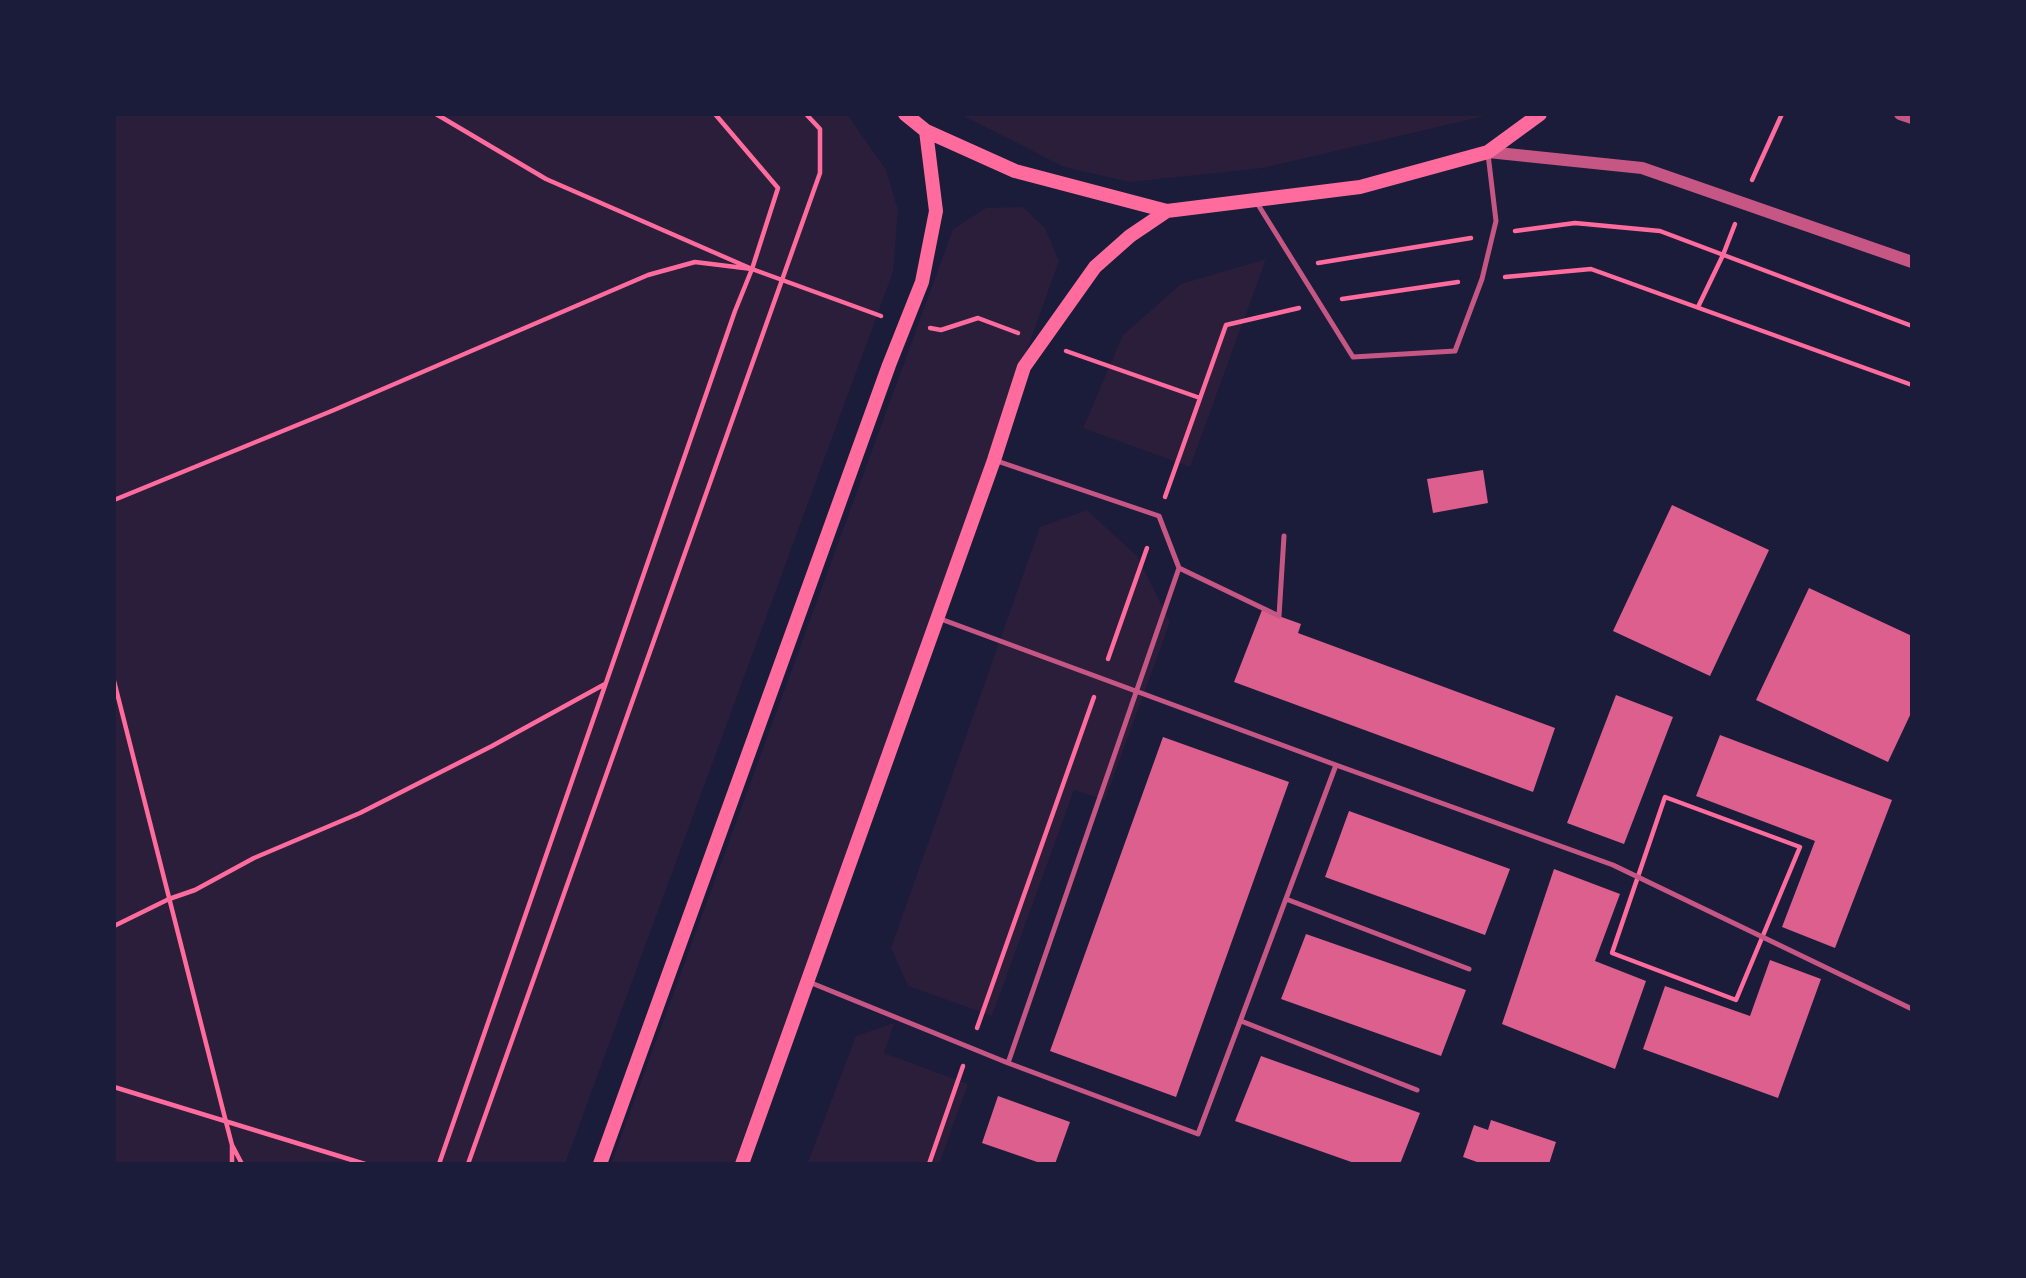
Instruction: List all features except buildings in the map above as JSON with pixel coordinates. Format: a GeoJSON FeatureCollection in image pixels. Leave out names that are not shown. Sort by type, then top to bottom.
{"type":"FeatureCollection","features":[{"type":"Feature","properties":{"kind":"main road"},"geometry":{"type":"LineString","coordinates":[[905,114],[926,131],[1015,171],[1167,212],[1360,187],[1488,152],[1541,114]]}},
{"type":"Feature","properties":{"kind":"main road"},"geometry":{"type":"LineString","coordinates":[[600,1164],[922,282],[936,211],[926,131]]}},
{"type":"Feature","properties":{"kind":"main road"},"geometry":{"type":"LineString","coordinates":[[742,1164],[994,460],[1024,368],[1095,267],[1130,236],[1167,212]]}},
{"type":"Feature","properties":{"kind":"street"},"geometry":{"type":"LineString","coordinates":[[1900,114],[1912,118]]}},
{"type":"Feature","properties":{"kind":"street"},"geometry":{"type":"LineString","coordinates":[[1488,152],[1642,167],[1912,262]]}},
{"type":"Feature","properties":{"kind":"lane"},"geometry":{"type":"LineString","coordinates":[[1255,200],[1353,357],[1455,351],[1482,279],[1496,221],[1488,152]]}},
{"type":"Feature","properties":{"kind":"lane"},"geometry":{"type":"LineString","coordinates":[[994,460],[1159,516],[1179,568],[1008,1063]]}},
{"type":"Feature","properties":{"kind":"lane"},"geometry":{"type":"LineString","coordinates":[[1179,568],[1279,616],[1284,536]]}},
{"type":"Feature","properties":{"kind":"lane"},"geometry":{"type":"LineString","coordinates":[[937,618],[1613,865],[1912,1009]]}},
{"type":"Feature","properties":{"kind":"lane"},"geometry":{"type":"LineString","coordinates":[[806,981],[1008,1063],[1198,1134],[1336,765]]}},
{"type":"Feature","properties":{"kind":"lane"},"geometry":{"type":"LineString","coordinates":[[1286,899],[1469,969]]}},
{"type":"Feature","properties":{"kind":"lane"},"geometry":{"type":"LineString","coordinates":[[1241,1021],[1417,1090]]}},
{"type":"Feature","properties":{"kind":"path"},"geometry":{"type":"LineString","coordinates":[[436,114],[546,179],[752,269],[905,325],[942,330],[978,318],[1200,398]]}},
{"type":"Feature","properties":{"kind":"path"},"geometry":{"type":"LineString","coordinates":[[439,1164],[778,188],[715,114]]}},
{"type":"Feature","properties":{"kind":"path"},"geometry":{"type":"LineString","coordinates":[[468,1164],[820,173],[820,129],[806,114]]}},
{"type":"Feature","properties":{"kind":"path"},"geometry":{"type":"LineString","coordinates":[[1296,267],[1575,223],[1660,231],[1912,326]]}},
{"type":"Feature","properties":{"kind":"path"},"geometry":{"type":"LineString","coordinates":[[114,500],[334,410],[648,275],[695,262],[752,269]]}},
{"type":"Feature","properties":{"kind":"path"},"geometry":{"type":"LineString","coordinates":[[114,681],[232,1145],[242,1164]]}},
{"type":"Feature","properties":{"kind":"path"},"geometry":{"type":"LineString","coordinates":[[114,926],[169,899],[195,890],[254,858],[372,807],[606,684]]}},
{"type":"Feature","properties":{"kind":"path"},"geometry":{"type":"LineString","coordinates":[[114,1087],[365,1164]]}},
{"type":"Feature","properties":{"kind":"path"},"geometry":{"type":"LineString","coordinates":[[232,1145],[232,1164]]}},
{"type":"Feature","properties":{"kind":"shaded area"},"geometry":{"type":"Polygon","coordinates":[[[114,114],[847,114],[886,170],[898,210],[893,272],[565,1164],[114,1164],[114,114]]]}},
{"type":"Feature","properties":{"kind":"shaded area"},"geometry":{"type":"Polygon","coordinates":[[[960,114],[1493,114],[1263,168],[1130,182],[1064,167],[960,114]]]}},
{"type":"Feature","properties":{"kind":"shaded area"},"geometry":{"type":"Polygon","coordinates":[[[1023,207],[1045,228],[1059,261],[734,1164],[611,1164],[953,229],[986,208],[1023,207]]]}},
{"type":"Feature","properties":{"kind":"shaded area"},"geometry":{"type":"Polygon","coordinates":[[[1266,259],[1190,467],[1083,428],[1123,335],[1181,284],[1266,259]]]}},
{"type":"Feature","properties":{"kind":"shaded area"},"geometry":{"type":"Polygon","coordinates":[[[1087,510],[1137,556],[1170,622],[1105,800],[1074,790],[992,1016],[908,986],[891,948],[1040,527],[1087,510]]]}},
{"type":"Feature","properties":{"kind":"shaded area"},"geometry":{"type":"Polygon","coordinates":[[[894,1023],[884,1053],[968,1084],[939,1164],[809,1164],[856,1036],[894,1023]]]}}]}
